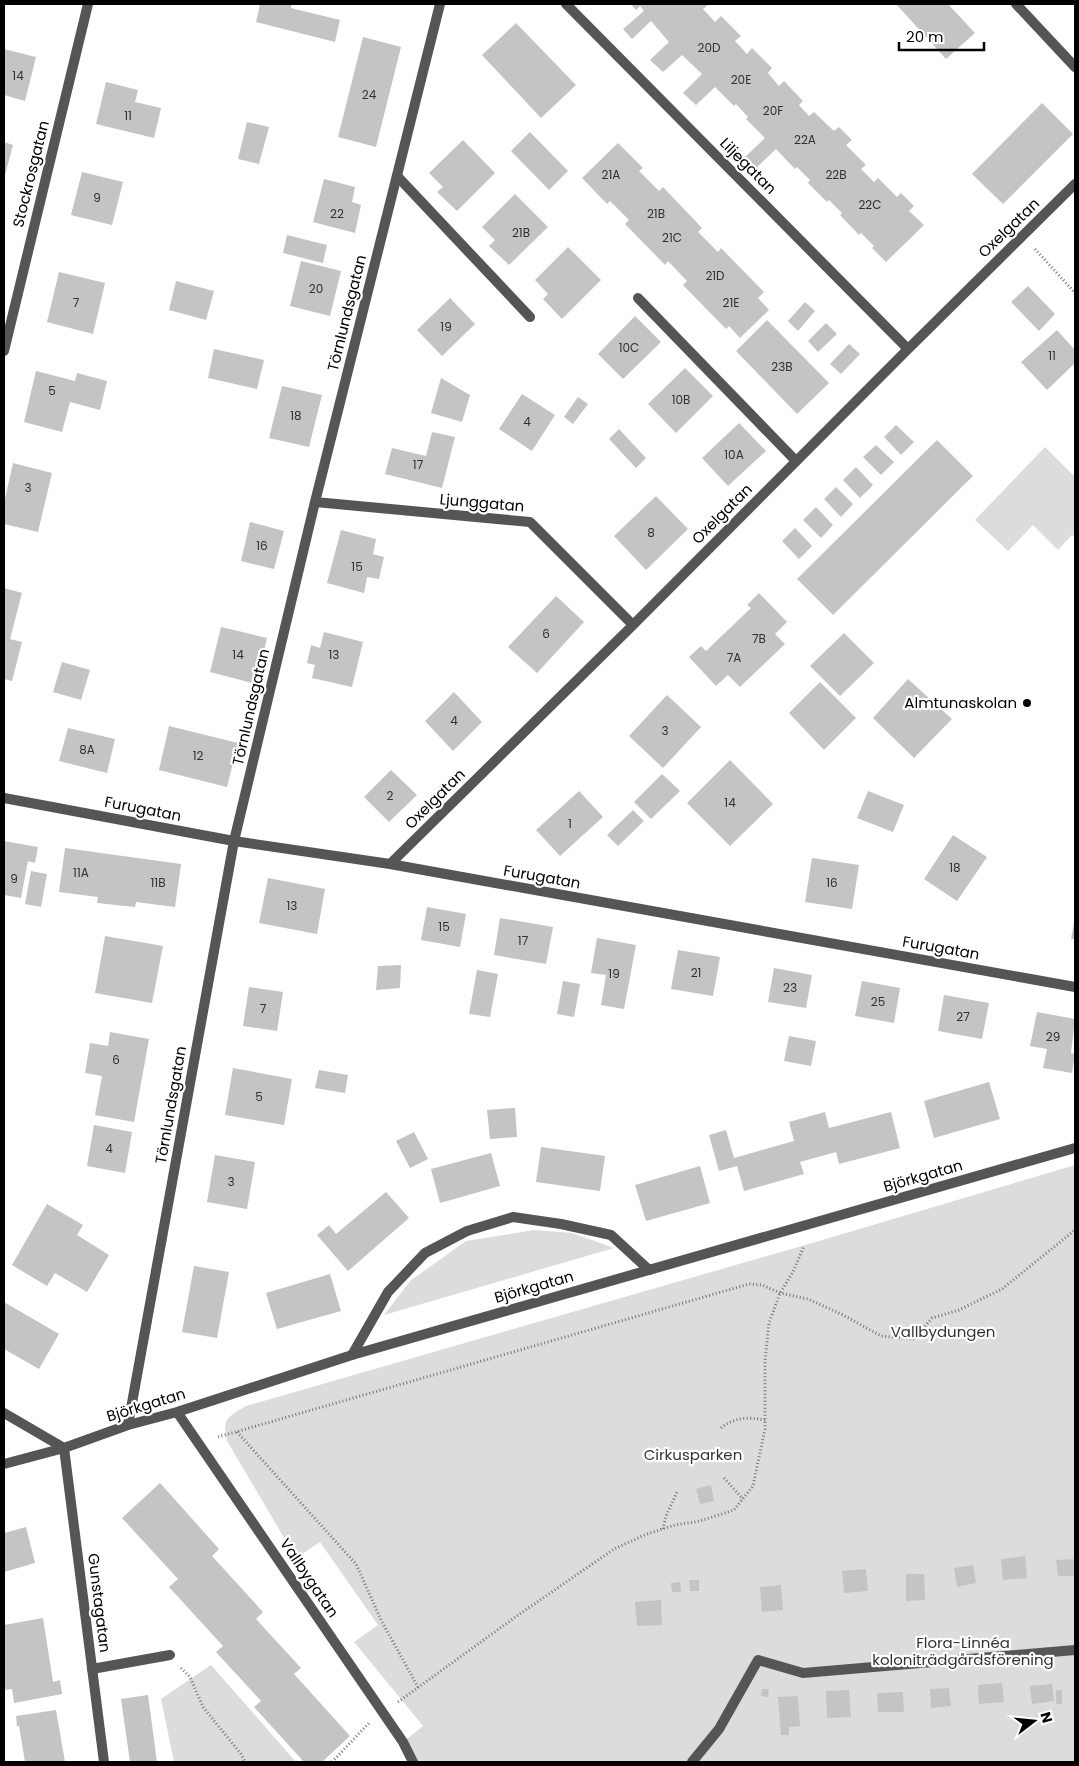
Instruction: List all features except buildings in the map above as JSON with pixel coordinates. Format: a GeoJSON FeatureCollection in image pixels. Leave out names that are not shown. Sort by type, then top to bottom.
{"type":"FeatureCollection","features":[{"type":"Feature","properties":{"kind":"street","name":"Stockrosgatan"},"geometry":{"type":"LineString","coordinates":[[4,351],[88,4]]}},
{"type":"Feature","properties":{"kind":"street","name":"Törnlundsgatan"},"geometry":{"type":"LineString","coordinates":[[128,1425],[234,841],[315,502],[440,4]]}},
{"type":"Feature","properties":{"kind":"street","name":"Liljegatan"},"geometry":{"type":"LineString","coordinates":[[566,4],[908,348]]}},
{"type":"Feature","properties":{"kind":"street"},"geometry":{"type":"LineString","coordinates":[[1016,4],[1075,67]]}},
{"type":"Feature","properties":{"kind":"street"},"geometry":{"type":"LineString","coordinates":[[397,176],[530,317]]}},
{"type":"Feature","properties":{"kind":"street","name":"Oxelgatan"},"geometry":{"type":"LineString","coordinates":[[390,864],[633,625],[908,348],[1075,184]]}},
{"type":"Feature","properties":{"kind":"street"},"geometry":{"type":"LineString","coordinates":[[638,298],[796,461]]}},
{"type":"Feature","properties":{"kind":"street","name":"Ljunggatan"},"geometry":{"type":"LineString","coordinates":[[315,502],[530,522],[633,625]]}},
{"type":"Feature","properties":{"kind":"street","name":"Furugatan"},"geometry":{"type":"LineString","coordinates":[[4,798],[234,841],[390,864],[1075,988]]}},
{"type":"Feature","properties":{"kind":"street","name":"Björkgatan"},"geometry":{"type":"LineString","coordinates":[[4,1464],[64,1448],[128,1425],[177,1412],[352,1355],[1075,1148]]}},
{"type":"Feature","properties":{"kind":"street"},"geometry":{"type":"LineString","coordinates":[[352,1355],[388,1292],[425,1253],[466,1231],[513,1217],[561,1224],[611,1235],[649,1270]]}},
{"type":"Feature","properties":{"kind":"street","name":"Vallbygatan"},"geometry":{"type":"LineString","coordinates":[[177,1412],[403,1742],[413,1762]]}},
{"type":"Feature","properties":{"kind":"street"},"geometry":{"type":"LineString","coordinates":[[4,1413],[64,1448]]}},
{"type":"Feature","properties":{"kind":"street","name":"Gunstagatan"},"geometry":{"type":"LineString","coordinates":[[64,1448],[104,1762]]}},
{"type":"Feature","properties":{"kind":"street"},"geometry":{"type":"LineString","coordinates":[[692,1762],[719,1729],[758,1660],[803,1672],[1075,1650]]}},
{"type":"Feature","properties":{"kind":"street"},"geometry":{"type":"LineString","coordinates":[[92,1669],[170,1655]]}},
{"type":"Feature","properties":{"kind":"path"},"geometry":{"type":"LineString","coordinates":[[1023,235],[1075,293]]}},
{"type":"Feature","properties":{"kind":"path"},"geometry":{"type":"LineString","coordinates":[[332,1762],[382,1713],[614,1549],[647,1534],[675,1525],[700,1521],[734,1510],[753,1486],[765,1429],[765,1361],[769,1323],[780,1292],[804,1249],[803,1226]]}},
{"type":"Feature","properties":{"kind":"path"},"geometry":{"type":"LineString","coordinates":[[199,1443],[748,1284],[759,1284],[780,1292],[808,1299],[843,1315],[881,1336],[914,1339],[932,1318],[959,1310],[1002,1289],[1075,1230]]}},
{"type":"Feature","properties":{"kind":"path"},"geometry":{"type":"LineString","coordinates":[[721,1428],[728,1423],[744,1418],[765,1420]]}},
{"type":"Feature","properties":{"kind":"path"},"geometry":{"type":"LineString","coordinates":[[237,1432],[356,1564],[382,1622],[418,1687]]}},
{"type":"Feature","properties":{"kind":"path"},"geometry":{"type":"LineString","coordinates":[[724,1478],[743,1499]]}},
{"type":"Feature","properties":{"kind":"path"},"geometry":{"type":"LineString","coordinates":[[663,1529],[666,1516],[678,1490]]}},
{"type":"Feature","properties":{"kind":"path"},"geometry":{"type":"LineString","coordinates":[[170,1655],[190,1677],[203,1707],[241,1754],[244,1762]]}},
{"type":"Feature","properties":{"kind":"green space"},"geometry":{"type":"Polygon","coordinates":[[[1045,447],[1075,477],[1075,537],[1072,535],[1058,550],[1033,525],[1008,551],[975,520],[1045,447]]]}},
{"type":"Feature","properties":{"kind":"green space"},"geometry":{"type":"Polygon","coordinates":[[[1075,1165],[1075,1762],[413,1762],[403,1742],[423,1726],[354,1642],[378,1625],[320,1542],[296,1558],[227,1441],[225,1428],[227,1419],[246,1406],[819,1241],[1075,1165]]]}},
{"type":"Feature","properties":{"kind":"green space"},"geometry":{"type":"Polygon","coordinates":[[[534,1230],[572,1233],[614,1248],[384,1315],[410,1281],[466,1241],[534,1230]]]}},
{"type":"Feature","properties":{"kind":"green space"},"geometry":{"type":"Polygon","coordinates":[[[211,1665],[296,1762],[174,1762],[161,1699],[211,1665]]]}},
{"type":"Feature","properties":{"kind":"place","name":"Almtunaskolan"},"geometry":{"type":"Point","coordinates":[1027,703]}},
{"type":"Feature","properties":{"kind":"park label","name":"Vallbydungen"},"geometry":{"type":"Point","coordinates":[943,1332]}},
{"type":"Feature","properties":{"kind":"park label","name":"Cirkusparken"},"geometry":{"type":"Point","coordinates":[693,1455]}},
{"type":"Feature","properties":{"kind":"park label","name":"Flora-Linnéa koloniträdgårdsförening"},"geometry":{"type":"Point","coordinates":[963,1652]}}]}
